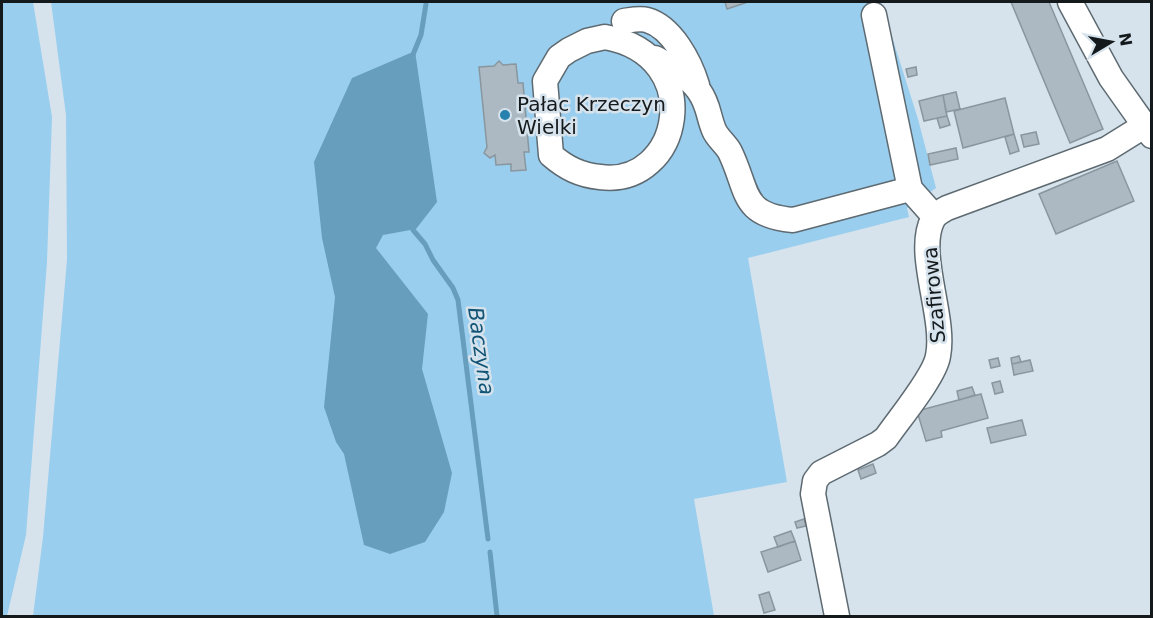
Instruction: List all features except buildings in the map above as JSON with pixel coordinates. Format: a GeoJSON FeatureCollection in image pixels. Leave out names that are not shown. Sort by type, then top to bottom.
{"type":"FeatureCollection","features":[{"type":"Feature","properties":{"kind":"street"},"geometry":{"type":"LineString","coordinates":[[874,15],[910,189],[934,216],[947,208],[1107,149],[1148,131],[1111,78],[1070,2]]}},
{"type":"Feature","properties":{"kind":"street"},"geometry":{"type":"LineString","coordinates":[[622,21],[663,71],[669,84],[673,110],[669,132],[659,152],[646,164],[626,176],[612,179],[579,173],[563,166],[551,155],[544,81],[559,57],[587,41],[605,37],[622,21],[645,19],[658,25],[681,49],[692,68],[714,130]]}},
{"type":"Feature","properties":{"kind":"street"},"geometry":{"type":"LineString","coordinates":[[650,56],[687,78],[699,90]]}},
{"type":"Feature","properties":{"kind":"street"},"geometry":{"type":"LineString","coordinates":[[669,132],[677,126],[693,123],[714,130],[726,143],[743,189],[751,203],[763,213],[774,218],[793,220],[910,189]]}},
{"type":"Feature","properties":{"kind":"street","name":"Szafirowa"},"geometry":{"type":"LineString","coordinates":[[837,616],[813,494],[815,481],[821,473],[886,438],[931,373],[938,359],[940,343],[928,250],[929,229],[934,216]]}},
{"type":"Feature","properties":{"kind":"shaded area"},"geometry":{"type":"Polygon","coordinates":[[[2,2],[33,2],[52,117],[47,262],[26,535],[7,616],[2,616],[2,2]]]}},
{"type":"Feature","properties":{"kind":"shaded area"},"geometry":{"type":"Polygon","coordinates":[[[51,2],[881,2],[918,119],[936,188],[907,208],[909,217],[748,258],[787,482],[694,499],[714,616],[33,616],[43,537],[67,260],[66,115],[51,2]]]}},
{"type":"Feature","properties":{"kind":"shaded area"},"geometry":{"type":"Polygon","coordinates":[[[415,51],[437,202],[416,229],[383,235],[376,248],[428,314],[422,369],[452,473],[444,512],[425,542],[390,554],[364,545],[344,454],[336,442],[324,407],[335,297],[322,238],[314,162],[352,78],[415,51]]]}},
{"type":"Feature","properties":{"kind":"waterway","name":"Baczyna"},"geometry":{"type":"LineString","coordinates":[[412,57],[421,35],[426,4]]}},
{"type":"Feature","properties":{"kind":"waterway","name":"Baczyna"},"geometry":{"type":"LineString","coordinates":[[413,225],[413,230],[425,244],[458,300],[488,539]]}},
{"type":"Feature","properties":{"kind":"waterway","name":"Baczyna"},"geometry":{"type":"LineString","coordinates":[[490,552],[497,616]]}},
{"type":"Feature","properties":{"kind":"place","name":"Pałac Krzeczyn Wielki"},"geometry":{"type":"Point","coordinates":[505,115]}}]}
